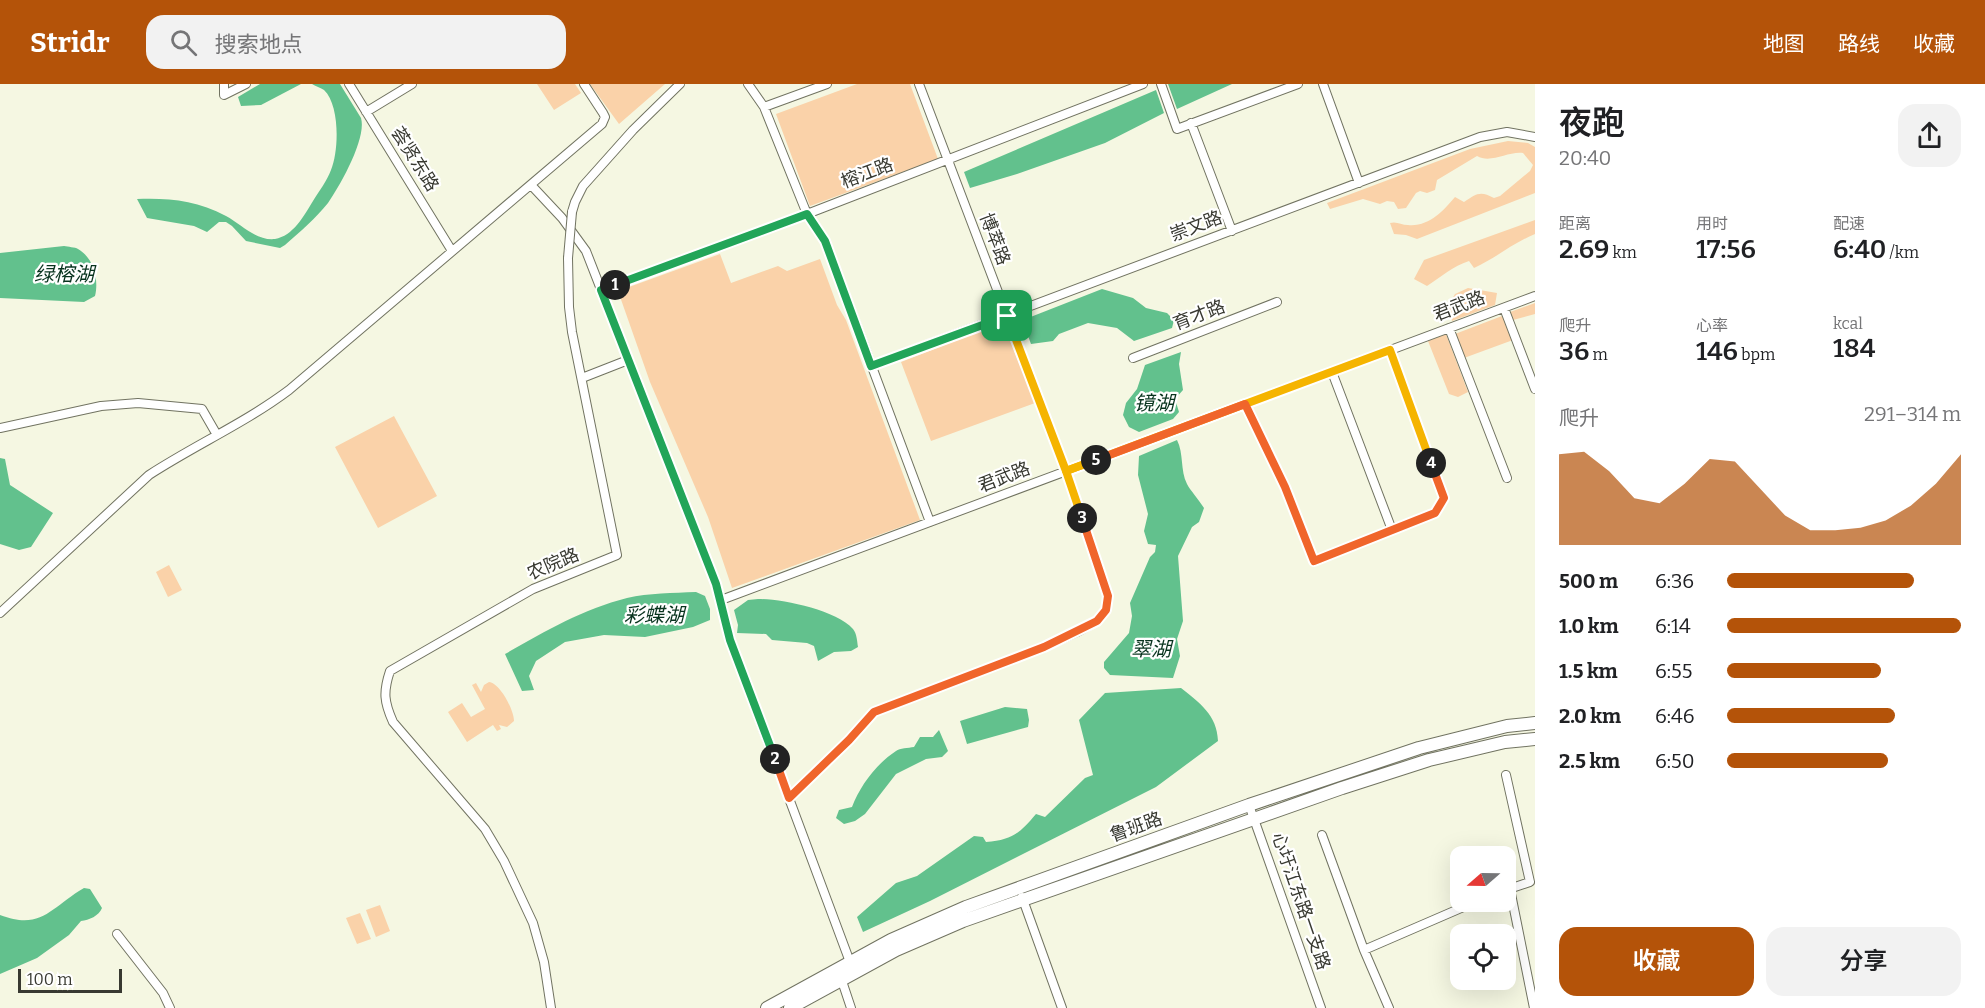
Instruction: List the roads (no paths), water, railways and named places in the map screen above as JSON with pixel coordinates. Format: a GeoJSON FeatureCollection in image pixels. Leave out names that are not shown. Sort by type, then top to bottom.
{"type":"FeatureCollection","features":[{"type":"Feature","properties":{"kind":"main road","name":"鲁班路"},"geometry":{"type":"LineString","coordinates":[[790,1008],[840,975],[850,962],[891,940],[966,907],[1250,805],[1419,748],[1508,726],[1535,723]]}},
{"type":"Feature","properties":{"kind":"main road","name":"鲁班路"},"geometry":{"type":"LineString","coordinates":[[766,1008],[963,921],[1429,760],[1504,742],[1535,739]]}},
{"type":"Feature","properties":{"kind":"street"},"geometry":{"type":"LineString","coordinates":[[224,84],[224,95],[246,84]]}},
{"type":"Feature","properties":{"kind":"street","name":"荟贤东路"},"geometry":{"type":"LineString","coordinates":[[349,84],[452,251]]}},
{"type":"Feature","properties":{"kind":"street"},"geometry":{"type":"LineString","coordinates":[[366,112],[412,84]]}},
{"type":"Feature","properties":{"kind":"street"},"geometry":{"type":"LineString","coordinates":[[0,613],[149,475],[177,456],[256,414],[289,390],[532,186],[605,121],[603,113],[584,84]]}},
{"type":"Feature","properties":{"kind":"street","name":"农院路"},"geometry":{"type":"LineString","coordinates":[[551,1008],[544,962],[533,923],[504,861],[485,829],[393,722],[386,706],[385,687],[390,671],[533,589],[617,555],[569,307],[568,258],[572,212],[574,202],[583,186],[633,130],[680,84]]}},
{"type":"Feature","properties":{"kind":"street"},"geometry":{"type":"LineString","coordinates":[[748,84],[764,107],[807,214],[825,241],[930,522]]}},
{"type":"Feature","properties":{"kind":"street"},"geometry":{"type":"LineString","coordinates":[[764,107],[827,84]]}},
{"type":"Feature","properties":{"kind":"street","name":"博萃路"},"geometry":{"type":"LineString","coordinates":[[789,798],[849,740],[874,712],[1044,647],[1097,621],[1106,610],[1108,596],[1066,471],[919,84]]}},
{"type":"Feature","properties":{"kind":"street","name":"榕江路"},"geometry":{"type":"LineString","coordinates":[[601,290],[807,214],[1143,84]]}},
{"type":"Feature","properties":{"kind":"street"},"geometry":{"type":"LineString","coordinates":[[1161,84],[1177,129],[1298,84]]}},
{"type":"Feature","properties":{"kind":"street"},"geometry":{"type":"LineString","coordinates":[[1323,84],[1359,183]]}},
{"type":"Feature","properties":{"kind":"street"},"geometry":{"type":"LineString","coordinates":[[1191,123],[1232,231]]}},
{"type":"Feature","properties":{"kind":"street","name":"崇文路"},"geometry":{"type":"LineString","coordinates":[[871,366],[1494,133],[1519,132],[1535,137]]}},
{"type":"Feature","properties":{"kind":"street"},"geometry":{"type":"LineString","coordinates":[[532,186],[576,234],[586,250],[721,600],[730,640],[850,962]]}},
{"type":"Feature","properties":{"kind":"street","name":"君武路"},"geometry":{"type":"LineString","coordinates":[[721,600],[1535,296]]}},
{"type":"Feature","properties":{"kind":"street","name":"育才路"},"geometry":{"type":"LineString","coordinates":[[1133,358],[1277,302]]}},
{"type":"Feature","properties":{"kind":"street"},"geometry":{"type":"LineString","coordinates":[[1504,308],[1535,389]]}},
{"type":"Feature","properties":{"kind":"street"},"geometry":{"type":"LineString","coordinates":[[1449,328],[1507,478]]}},
{"type":"Feature","properties":{"kind":"street"},"geometry":{"type":"LineString","coordinates":[[1245,404],[1285,487],[1314,561],[1435,513],[1444,498],[1390,350]]}},
{"type":"Feature","properties":{"kind":"street"},"geometry":{"type":"LineString","coordinates":[[582,378],[628,360]]}},
{"type":"Feature","properties":{"kind":"street"},"geometry":{"type":"LineString","coordinates":[[1332,372],[1392,530]]}},
{"type":"Feature","properties":{"kind":"street"},"geometry":{"type":"LineString","coordinates":[[0,428],[101,406],[138,403],[202,409],[217,435]]}},
{"type":"Feature","properties":{"kind":"street"},"geometry":{"type":"LineString","coordinates":[[1506,774],[1530,882],[1516,887]]}},
{"type":"Feature","properties":{"kind":"street","name":"心圩江东路一支路"},"geometry":{"type":"LineString","coordinates":[[1250,805],[1321,1008]]}},
{"type":"Feature","properties":{"kind":"street"},"geometry":{"type":"LineString","coordinates":[[1322,835],[1364,950],[1389,1008]]}},
{"type":"Feature","properties":{"kind":"street"},"geometry":{"type":"LineString","coordinates":[[1523,850],[1535,850]]}},
{"type":"Feature","properties":{"kind":"street"},"geometry":{"type":"LineString","coordinates":[[1019,888],[1062,1008]]}},
{"type":"Feature","properties":{"kind":"street"},"geometry":{"type":"LineString","coordinates":[[1364,950],[1452,912]]}},
{"type":"Feature","properties":{"kind":"street"},"geometry":{"type":"LineString","coordinates":[[1513,912],[1534,1008]]}},
{"type":"Feature","properties":{"kind":"street"},"geometry":{"type":"LineString","coordinates":[[117,934],[163,993],[170,1008]]}},
{"type":"Feature","properties":{"kind":"street"},"geometry":{"type":"LineString","coordinates":[[840,975],[851,1008]]}},
{"type":"Feature","properties":{"kind":"water"},"geometry":{"type":"Polygon","coordinates":[[[260,84],[301,84],[261,105],[241,106],[238,97],[260,84]]]}},
{"type":"Feature","properties":{"kind":"water"},"geometry":{"type":"Polygon","coordinates":[[[312,84],[340,84],[361,118],[362,127],[356,149],[345,174],[328,203],[285,245],[280,248],[246,241],[226,222],[219,222],[207,232],[194,226],[147,218],[137,199],[171,200],[204,206],[226,216],[255,235],[268,239],[281,237],[293,230],[327,178],[336,152],[333,106],[324,90],[312,84]]]}},
{"type":"Feature","properties":{"kind":"water"},"geometry":{"type":"Polygon","coordinates":[[[1168,84],[1232,84],[1177,109],[1168,84]]]}},
{"type":"Feature","properties":{"kind":"water"},"geometry":{"type":"Polygon","coordinates":[[[1156,90],[1164,113],[1105,143],[970,188],[964,172],[1156,90]]]}},
{"type":"Feature","properties":{"kind":"water","name":"绿榕湖"},"geometry":{"type":"Polygon","coordinates":[[[64,246],[77,248],[88,258],[96,276],[95,296],[84,302],[0,298],[0,253],[64,246]]]}},
{"type":"Feature","properties":{"kind":"water"},"geometry":{"type":"Polygon","coordinates":[[[1102,289],[1133,298],[1146,308],[1167,313],[1174,320],[1172,328],[1134,341],[1117,328],[1088,323],[1059,334],[1053,341],[1031,344],[1023,322],[1028,318],[1102,289]]]}},
{"type":"Feature","properties":{"kind":"water","name":"镜湖"},"geometry":{"type":"Polygon","coordinates":[[[1181,352],[1179,364],[1183,390],[1175,399],[1179,412],[1173,419],[1139,432],[1129,427],[1123,415],[1126,403],[1137,389],[1145,365],[1181,352]]]}},
{"type":"Feature","properties":{"kind":"water","name":"翠湖"},"geometry":{"type":"Polygon","coordinates":[[[1177,440],[1185,479],[1204,508],[1199,522],[1192,527],[1178,556],[1183,621],[1177,639],[1180,656],[1173,678],[1110,675],[1104,668],[1104,662],[1129,633],[1132,616],[1130,603],[1150,557],[1155,552],[1156,545],[1148,544],[1144,531],[1148,514],[1138,475],[1139,456],[1177,440]]]}},
{"type":"Feature","properties":{"kind":"water"},"geometry":{"type":"Polygon","coordinates":[[[0,458],[5,459],[10,485],[53,513],[31,547],[19,550],[0,544],[0,458]]]}},
{"type":"Feature","properties":{"kind":"water","name":"彩蝶湖"},"geometry":{"type":"Polygon","coordinates":[[[696,592],[705,596],[710,609],[710,620],[693,627],[645,637],[604,635],[565,642],[536,661],[529,676],[534,690],[522,691],[505,654],[595,608],[644,595],[696,592]]]}},
{"type":"Feature","properties":{"kind":"water"},"geometry":{"type":"Polygon","coordinates":[[[748,600],[794,603],[834,616],[853,629],[858,647],[851,651],[834,652],[818,661],[814,646],[807,643],[772,640],[766,634],[737,633],[738,625],[734,610],[748,600]]]}},
{"type":"Feature","properties":{"kind":"water"},"geometry":{"type":"Polygon","coordinates":[[[1181,688],[1211,717],[1218,741],[1156,787],[930,901],[863,932],[857,917],[896,883],[917,876],[974,836],[983,837],[986,842],[1009,838],[1025,827],[1036,814],[1045,817],[1085,778],[1093,775],[1079,720],[1105,693],[1181,688]]]}},
{"type":"Feature","properties":{"kind":"water"},"geometry":{"type":"Polygon","coordinates":[[[1005,707],[1027,709],[1028,727],[967,744],[960,721],[1005,707]]]}},
{"type":"Feature","properties":{"kind":"water"},"geometry":{"type":"Polygon","coordinates":[[[939,730],[948,751],[942,757],[926,759],[896,774],[865,814],[855,821],[844,824],[836,818],[839,810],[852,807],[859,791],[889,756],[900,749],[914,747],[920,737],[933,737],[939,730]]]}},
{"type":"Feature","properties":{"kind":"water"},"geometry":{"type":"Polygon","coordinates":[[[84,888],[90,889],[102,908],[99,913],[90,919],[81,921],[69,935],[37,958],[0,974],[0,915],[26,920],[36,918],[45,915],[84,888]]]}}]}
